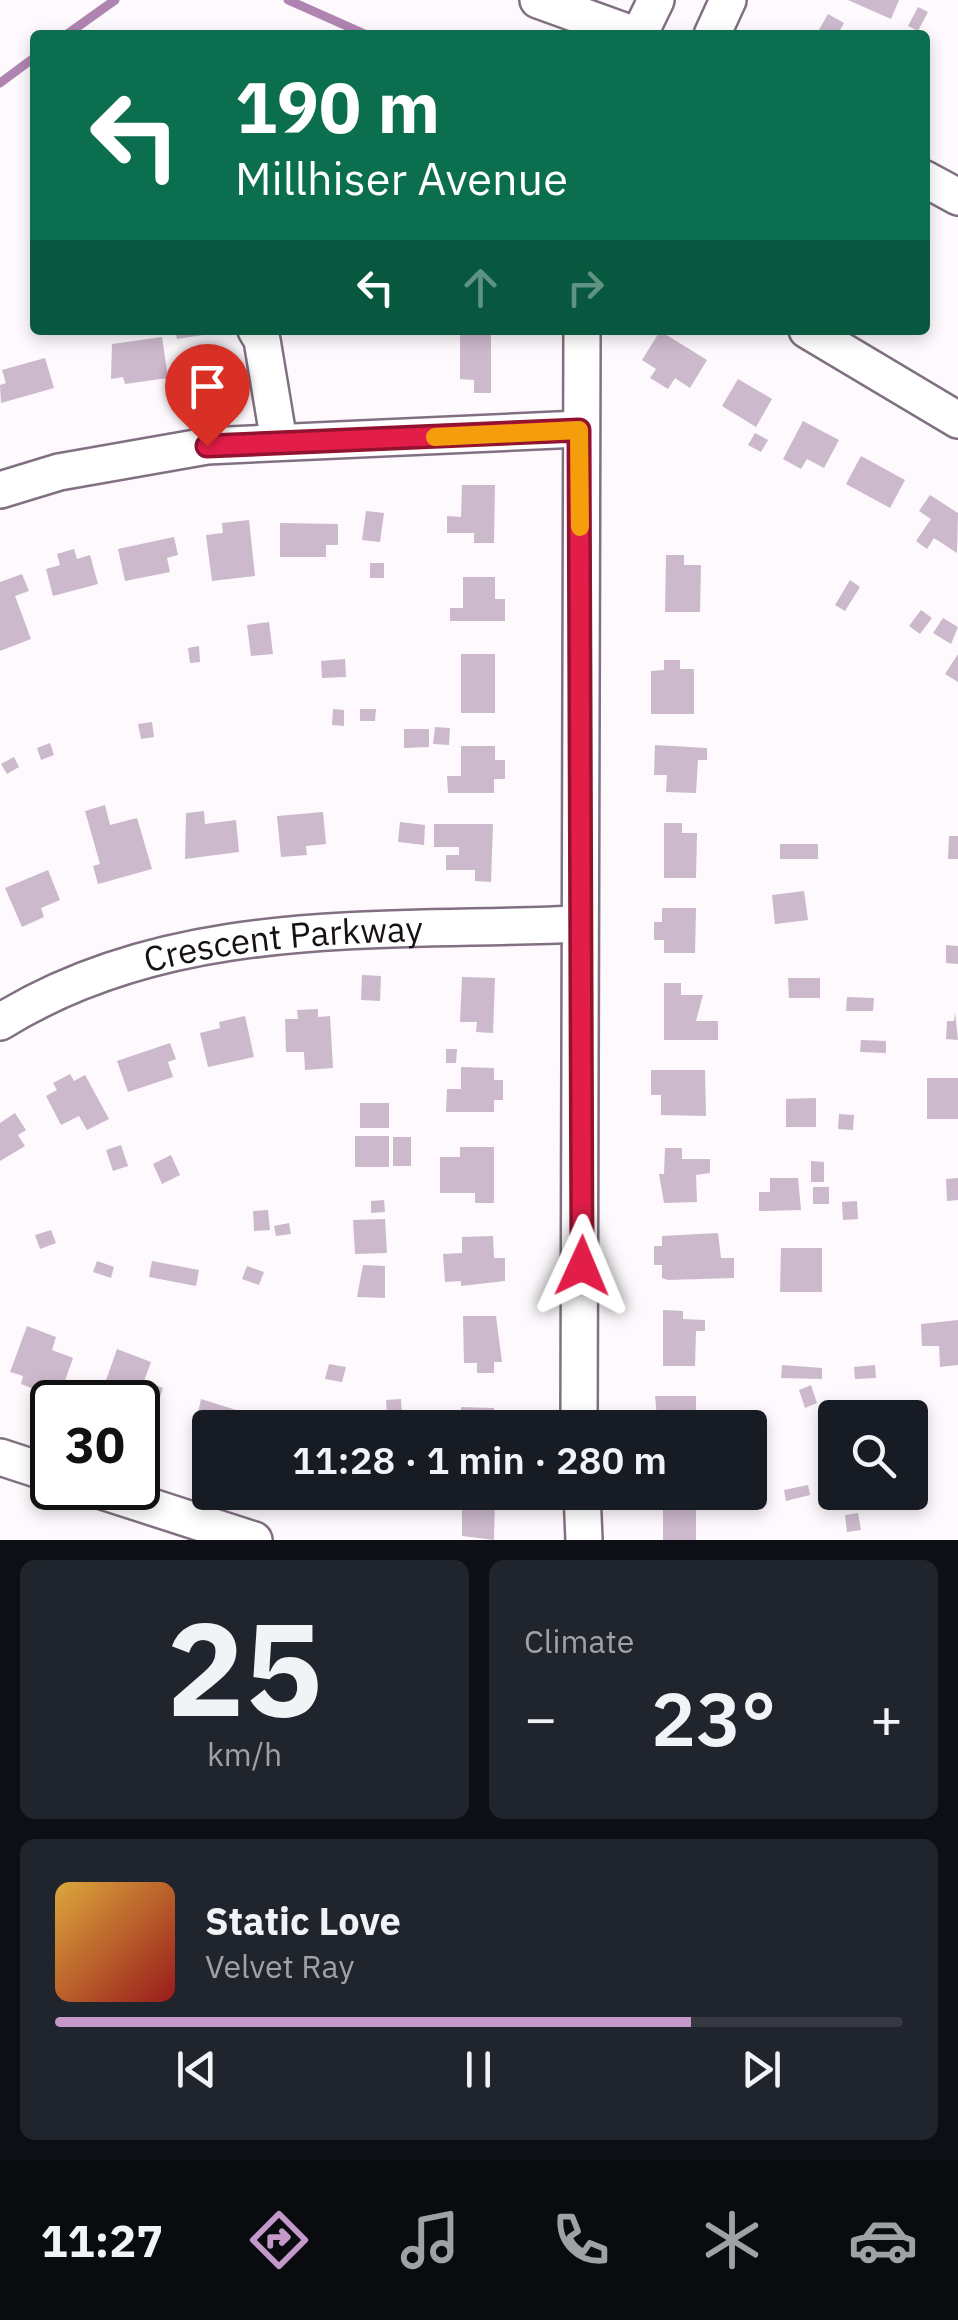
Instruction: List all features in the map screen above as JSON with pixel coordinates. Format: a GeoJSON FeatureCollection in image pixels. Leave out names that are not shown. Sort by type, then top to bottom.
{"type":"FeatureCollection","features":[{"type":"Feature","properties":{"kind":"street"},"geometry":{"type":"LineString","coordinates":[[538,0],[623,30]]}},
{"type":"Feature","properties":{"kind":"street"},"geometry":{"type":"LineString","coordinates":[[640,30],[656,0]]}},
{"type":"Feature","properties":{"kind":"street"},"geometry":{"type":"LineString","coordinates":[[714,30],[728,0]]}},
{"type":"Feature","properties":{"kind":"street"},"geometry":{"type":"LineString","coordinates":[[930,182],[958,197]]}},
{"type":"Feature","properties":{"kind":"street"},"geometry":{"type":"LineString","coordinates":[[259,335],[279,442]]}},
{"type":"Feature","properties":{"kind":"street"},"geometry":{"type":"LineString","coordinates":[[579,1410],[583,1170],[579,924],[582,335]]}},
{"type":"Feature","properties":{"kind":"street"},"geometry":{"type":"LineString","coordinates":[[815,335],[958,420]]}},
{"type":"Feature","properties":{"kind":"street"},"geometry":{"type":"LineString","coordinates":[[0,490],[135,456],[279,442],[509,436],[579,430]]}},
{"type":"Feature","properties":{"kind":"street","name":"Crescent Parkway"},"geometry":{"type":"LineString","coordinates":[[0,1022],[24,1007],[115,969],[166,953],[254,936],[356,929],[579,924]]}},
{"type":"Feature","properties":{"kind":"street"},"geometry":{"type":"LineString","coordinates":[[0,1457],[30,1467]]}},
{"type":"Feature","properties":{"kind":"street"},"geometry":{"type":"LineString","coordinates":[[160,1510],[254,1540]]}},
{"type":"Feature","properties":{"kind":"street"},"geometry":{"type":"LineString","coordinates":[[583,1510],[584,1540]]}},
{"type":"Feature","properties":{"kind":"building"},"geometry":{"type":"Polygon","coordinates":[[[848,0],[899,0],[891,19],[848,0]]]}},
{"type":"Feature","properties":{"kind":"building"},"geometry":{"type":"Polygon","coordinates":[[[918,7],[928,12],[919,30],[908,26],[918,7]]]}},
{"type":"Feature","properties":{"kind":"building"},"geometry":{"type":"Polygon","coordinates":[[[828,14],[844,23],[840,30],[819,30],[828,14]]]}},
{"type":"Feature","properties":{"kind":"building"},"geometry":{"type":"Polygon","coordinates":[[[460,335],[491,335],[491,393],[474,393],[474,380],[460,379],[460,335]]]}},
{"type":"Feature","properties":{"kind":"building"},"geometry":{"type":"Polygon","coordinates":[[[658,335],[666,335],[707,360],[690,388],[675,378],[668,389],[650,378],[656,369],[642,360],[658,335]]]}},
{"type":"Feature","properties":{"kind":"building"},"geometry":{"type":"Polygon","coordinates":[[[162,337],[168,378],[125,384],[123,377],[111,379],[112,344],[162,337]]]}},
{"type":"Feature","properties":{"kind":"building"},"geometry":{"type":"Polygon","coordinates":[[[45,358],[54,388],[1,403],[0,385],[6,383],[2,370],[45,358]]]}},
{"type":"Feature","properties":{"kind":"building"},"geometry":{"type":"Polygon","coordinates":[[[738,379],[772,399],[756,427],[722,406],[738,379]]]}},
{"type":"Feature","properties":{"kind":"building"},"geometry":{"type":"Polygon","coordinates":[[[803,421],[839,440],[824,468],[807,459],[801,469],[783,459],[803,421]]]}},
{"type":"Feature","properties":{"kind":"building"},"geometry":{"type":"Polygon","coordinates":[[[755,433],[768,440],[761,452],[748,445],[755,433]]]}},
{"type":"Feature","properties":{"kind":"building"},"geometry":{"type":"Polygon","coordinates":[[[861,456],[905,480],[890,508],[846,484],[861,456]]]}},
{"type":"Feature","properties":{"kind":"building"},"geometry":{"type":"Polygon","coordinates":[[[462,485],[495,485],[494,543],[474,543],[474,533],[447,533],[447,516],[461,517],[462,485]]]}},
{"type":"Feature","properties":{"kind":"building"},"geometry":{"type":"Polygon","coordinates":[[[930,495],[958,513],[957,553],[934,538],[927,549],[916,541],[931,519],[919,511],[930,495]]]}},
{"type":"Feature","properties":{"kind":"building"},"geometry":{"type":"Polygon","coordinates":[[[366,511],[384,513],[380,542],[362,540],[366,511]]]}},
{"type":"Feature","properties":{"kind":"building"},"geometry":{"type":"Polygon","coordinates":[[[249,520],[255,576],[212,581],[206,535],[223,533],[222,523],[249,520]]]}},
{"type":"Feature","properties":{"kind":"building"},"geometry":{"type":"Polygon","coordinates":[[[280,523],[338,524],[338,545],[326,545],[326,557],[280,557],[280,523]]]}},
{"type":"Feature","properties":{"kind":"building"},"geometry":{"type":"Polygon","coordinates":[[[174,537],[178,555],[167,558],[170,572],[125,581],[118,549],[174,537]]]}},
{"type":"Feature","properties":{"kind":"building"},"geometry":{"type":"Polygon","coordinates":[[[74,549],[77,559],[90,555],[98,584],[53,596],[46,569],[60,565],[57,554],[74,549]]]}},
{"type":"Feature","properties":{"kind":"building"},"geometry":{"type":"Polygon","coordinates":[[[666,555],[684,555],[684,565],[701,565],[700,612],[665,612],[666,555]]]}},
{"type":"Feature","properties":{"kind":"building"},"geometry":{"type":"Polygon","coordinates":[[[370,563],[384,563],[384,578],[370,578],[370,563]]]}},
{"type":"Feature","properties":{"kind":"building"},"geometry":{"type":"Polygon","coordinates":[[[22,574],[29,591],[15,596],[31,639],[0,651],[0,582],[22,574]]]}},
{"type":"Feature","properties":{"kind":"building"},"geometry":{"type":"Polygon","coordinates":[[[463,577],[495,577],[495,599],[505,599],[505,621],[450,621],[450,608],[463,608],[463,577]]]}},
{"type":"Feature","properties":{"kind":"building"},"geometry":{"type":"Polygon","coordinates":[[[850,580],[860,587],[845,611],[835,605],[850,580]]]}},
{"type":"Feature","properties":{"kind":"building"},"geometry":{"type":"Polygon","coordinates":[[[921,610],[932,618],[920,634],[909,626],[921,610]]]}},
{"type":"Feature","properties":{"kind":"building"},"geometry":{"type":"Polygon","coordinates":[[[943,618],[958,627],[951,644],[933,633],[943,618]]]}},
{"type":"Feature","properties":{"kind":"building"},"geometry":{"type":"Polygon","coordinates":[[[269,622],[273,654],[251,656],[247,625],[269,622]]]}},
{"type":"Feature","properties":{"kind":"building"},"geometry":{"type":"Polygon","coordinates":[[[199,646],[200,662],[190,663],[188,648],[199,646]]]}},
{"type":"Feature","properties":{"kind":"building"},"geometry":{"type":"Polygon","coordinates":[[[461,654],[495,654],[495,713],[461,713],[461,654]]]}},
{"type":"Feature","properties":{"kind":"building"},"geometry":{"type":"Polygon","coordinates":[[[958,654],[958,682],[945,674],[958,654]]]}},
{"type":"Feature","properties":{"kind":"building"},"geometry":{"type":"Polygon","coordinates":[[[345,659],[346,677],[322,678],[321,661],[345,659]]]}},
{"type":"Feature","properties":{"kind":"building"},"geometry":{"type":"Polygon","coordinates":[[[664,660],[680,660],[680,669],[694,669],[694,714],[651,714],[651,671],[664,670],[664,660]]]}},
{"type":"Feature","properties":{"kind":"building"},"geometry":{"type":"Polygon","coordinates":[[[333,709],[344,710],[344,726],[332,725],[333,709]]]}},
{"type":"Feature","properties":{"kind":"building"},"geometry":{"type":"Polygon","coordinates":[[[360,709],[376,709],[375,721],[360,721],[360,709]]]}},
{"type":"Feature","properties":{"kind":"building"},"geometry":{"type":"Polygon","coordinates":[[[152,722],[154,737],[141,739],[138,724],[152,722]]]}},
{"type":"Feature","properties":{"kind":"building"},"geometry":{"type":"Polygon","coordinates":[[[435,727],[450,728],[449,745],[433,744],[435,727]]]}},
{"type":"Feature","properties":{"kind":"building"},"geometry":{"type":"Polygon","coordinates":[[[404,729],[429,729],[429,747],[404,748],[404,729]]]}},
{"type":"Feature","properties":{"kind":"building"},"geometry":{"type":"Polygon","coordinates":[[[50,743],[54,755],[41,760],[37,748],[50,743]]]}},
{"type":"Feature","properties":{"kind":"building"},"geometry":{"type":"Polygon","coordinates":[[[655,745],[707,748],[707,760],[698,760],[696,793],[666,792],[667,775],[654,775],[655,745]]]}},
{"type":"Feature","properties":{"kind":"building"},"geometry":{"type":"Polygon","coordinates":[[[461,746],[495,746],[495,760],[505,760],[505,779],[494,779],[494,793],[448,793],[447,776],[461,776],[461,746]]]}},
{"type":"Feature","properties":{"kind":"building"},"geometry":{"type":"Polygon","coordinates":[[[14,757],[19,767],[7,774],[1,764],[14,757]]]}},
{"type":"Feature","properties":{"kind":"building"},"geometry":{"type":"Polygon","coordinates":[[[105,805],[110,825],[137,818],[152,869],[98,884],[93,866],[100,864],[85,811],[105,805]]]}},
{"type":"Feature","properties":{"kind":"building"},"geometry":{"type":"Polygon","coordinates":[[[204,811],[205,824],[236,820],[239,852],[185,859],[186,813],[204,811]]]}},
{"type":"Feature","properties":{"kind":"building"},"geometry":{"type":"Polygon","coordinates":[[[323,812],[326,844],[306,846],[307,855],[281,857],[277,816],[323,812]]]}},
{"type":"Feature","properties":{"kind":"building"},"geometry":{"type":"Polygon","coordinates":[[[400,822],[425,825],[424,845],[398,842],[400,822]]]}},
{"type":"Feature","properties":{"kind":"building"},"geometry":{"type":"Polygon","coordinates":[[[664,823],[682,823],[682,833],[697,833],[696,878],[664,878],[664,823]]]}},
{"type":"Feature","properties":{"kind":"building"},"geometry":{"type":"Polygon","coordinates":[[[434,824],[493,824],[491,882],[475,881],[475,870],[446,870],[446,855],[459,855],[459,847],[434,847],[434,824]]]}},
{"type":"Feature","properties":{"kind":"building"},"geometry":{"type":"Polygon","coordinates":[[[949,836],[958,836],[958,859],[948,859],[949,836]]]}},
{"type":"Feature","properties":{"kind":"building"},"geometry":{"type":"Polygon","coordinates":[[[780,844],[818,844],[818,859],[780,859],[780,844]]]}},
{"type":"Feature","properties":{"kind":"building"},"geometry":{"type":"Polygon","coordinates":[[[48,870],[60,900],[41,908],[44,917],[22,927],[5,888],[48,870]]]}},
{"type":"Feature","properties":{"kind":"building"},"geometry":{"type":"Polygon","coordinates":[[[804,891],[808,920],[775,924],[772,895],[804,891]]]}},
{"type":"Feature","properties":{"kind":"building"},"geometry":{"type":"Polygon","coordinates":[[[662,908],[696,908],[695,953],[664,953],[664,940],[654,940],[654,922],[662,922],[662,908]]]}},
{"type":"Feature","properties":{"kind":"building"},"geometry":{"type":"Polygon","coordinates":[[[946,945],[958,946],[958,964],[946,963],[946,945]]]}},
{"type":"Feature","properties":{"kind":"building"},"geometry":{"type":"Polygon","coordinates":[[[362,975],[381,976],[380,1001],[361,1000],[362,975]]]}},
{"type":"Feature","properties":{"kind":"building"},"geometry":{"type":"Polygon","coordinates":[[[462,977],[495,978],[493,1033],[476,1032],[477,1022],[460,1022],[462,977]]]}},
{"type":"Feature","properties":{"kind":"building"},"geometry":{"type":"Polygon","coordinates":[[[788,978],[820,978],[820,998],[789,998],[788,978]]]}},
{"type":"Feature","properties":{"kind":"building"},"geometry":{"type":"Polygon","coordinates":[[[664,983],[681,983],[681,995],[703,995],[696,1021],[718,1021],[718,1040],[664,1040],[664,983]]]}},
{"type":"Feature","properties":{"kind":"building"},"geometry":{"type":"Polygon","coordinates":[[[847,997],[874,998],[873,1011],[846,1011],[847,997]]]}},
{"type":"Feature","properties":{"kind":"building"},"geometry":{"type":"Polygon","coordinates":[[[318,1009],[318,1017],[330,1016],[333,1068],[305,1070],[304,1052],[286,1052],[285,1019],[298,1019],[297,1010],[318,1009]]]}},
{"type":"Feature","properties":{"kind":"building"},"geometry":{"type":"Polygon","coordinates":[[[955,1012],[958,1040],[946,1039],[947,1021],[954,1021],[955,1012]]]}},
{"type":"Feature","properties":{"kind":"building"},"geometry":{"type":"Polygon","coordinates":[[[245,1016],[254,1057],[208,1067],[200,1033],[220,1028],[219,1022],[245,1016]]]}},
{"type":"Feature","properties":{"kind":"building"},"geometry":{"type":"Polygon","coordinates":[[[861,1040],[886,1041],[886,1053],[860,1052],[861,1040]]]}},
{"type":"Feature","properties":{"kind":"building"},"geometry":{"type":"Polygon","coordinates":[[[170,1043],[176,1059],[168,1062],[173,1077],[128,1092],[117,1061],[170,1043]]]}},
{"type":"Feature","properties":{"kind":"building"},"geometry":{"type":"Polygon","coordinates":[[[446,1049],[457,1049],[456,1063],[446,1063],[446,1049]]]}},
{"type":"Feature","properties":{"kind":"building"},"geometry":{"type":"Polygon","coordinates":[[[461,1067],[494,1068],[494,1080],[503,1080],[503,1100],[494,1100],[494,1112],[446,1112],[447,1089],[461,1089],[461,1067]]]}},
{"type":"Feature","properties":{"kind":"building"},"geometry":{"type":"Polygon","coordinates":[[[651,1070],[705,1070],[706,1116],[661,1115],[661,1095],[651,1095],[651,1070]]]}},
{"type":"Feature","properties":{"kind":"building"},"geometry":{"type":"Polygon","coordinates":[[[70,1074],[74,1081],[85,1075],[109,1119],[87,1130],[79,1116],[61,1125],[46,1096],[57,1090],[53,1083],[70,1074]]]}},
{"type":"Feature","properties":{"kind":"building"},"geometry":{"type":"Polygon","coordinates":[[[927,1078],[958,1078],[958,1119],[927,1119],[927,1078]]]}},
{"type":"Feature","properties":{"kind":"building"},"geometry":{"type":"Polygon","coordinates":[[[816,1098],[816,1127],[786,1127],[786,1099],[816,1098]]]}},
{"type":"Feature","properties":{"kind":"building"},"geometry":{"type":"Polygon","coordinates":[[[360,1103],[389,1103],[389,1128],[360,1128],[360,1103]]]}},
{"type":"Feature","properties":{"kind":"building"},"geometry":{"type":"Polygon","coordinates":[[[15,1113],[26,1130],[18,1135],[25,1146],[0,1161],[0,1123],[15,1113]]]}},
{"type":"Feature","properties":{"kind":"building"},"geometry":{"type":"Polygon","coordinates":[[[839,1114],[854,1115],[853,1130],[838,1129],[839,1114]]]}},
{"type":"Feature","properties":{"kind":"building"},"geometry":{"type":"Polygon","coordinates":[[[355,1136],[389,1136],[389,1167],[355,1167],[355,1136]]]}},
{"type":"Feature","properties":{"kind":"building"},"geometry":{"type":"Polygon","coordinates":[[[393,1137],[411,1137],[411,1166],[393,1166],[393,1137]]]}},
{"type":"Feature","properties":{"kind":"building"},"geometry":{"type":"Polygon","coordinates":[[[121,1145],[128,1166],[113,1171],[106,1150],[121,1145]]]}},
{"type":"Feature","properties":{"kind":"building"},"geometry":{"type":"Polygon","coordinates":[[[460,1147],[494,1147],[494,1203],[475,1203],[475,1193],[440,1193],[440,1157],[460,1157],[460,1147]]]}},
{"type":"Feature","properties":{"kind":"building"},"geometry":{"type":"Polygon","coordinates":[[[665,1148],[682,1148],[682,1159],[710,1159],[710,1173],[696,1175],[697,1202],[664,1203],[659,1174],[664,1174],[665,1148]]]}},
{"type":"Feature","properties":{"kind":"building"},"geometry":{"type":"Polygon","coordinates":[[[171,1155],[180,1175],[162,1184],[153,1164],[171,1155]]]}},
{"type":"Feature","properties":{"kind":"building"},"geometry":{"type":"Polygon","coordinates":[[[811,1161],[824,1162],[824,1182],[811,1182],[811,1161]]]}},
{"type":"Feature","properties":{"kind":"building"},"geometry":{"type":"Polygon","coordinates":[[[770,1178],[798,1178],[801,1210],[759,1211],[759,1192],[770,1192],[770,1178]]]}},
{"type":"Feature","properties":{"kind":"building"},"geometry":{"type":"Polygon","coordinates":[[[958,1178],[958,1200],[947,1201],[946,1179],[958,1178]]]}},
{"type":"Feature","properties":{"kind":"building"},"geometry":{"type":"Polygon","coordinates":[[[813,1187],[829,1187],[829,1204],[813,1204],[813,1187]]]}},
{"type":"Feature","properties":{"kind":"building"},"geometry":{"type":"Polygon","coordinates":[[[384,1200],[385,1212],[371,1213],[371,1201],[384,1200]]]}},
{"type":"Feature","properties":{"kind":"building"},"geometry":{"type":"Polygon","coordinates":[[[857,1201],[858,1219],[843,1220],[842,1202],[857,1201]]]}},
{"type":"Feature","properties":{"kind":"building"},"geometry":{"type":"Polygon","coordinates":[[[268,1210],[270,1230],[254,1231],[253,1211],[268,1210]]]}},
{"type":"Feature","properties":{"kind":"building"},"geometry":{"type":"Polygon","coordinates":[[[385,1219],[387,1253],[355,1254],[353,1220],[385,1219]]]}},
{"type":"Feature","properties":{"kind":"building"},"geometry":{"type":"Polygon","coordinates":[[[289,1223],[291,1234],[276,1236],[274,1226],[289,1223]]]}},
{"type":"Feature","properties":{"kind":"building"},"geometry":{"type":"Polygon","coordinates":[[[51,1230],[56,1243],[40,1249],[35,1235],[51,1230]]]}},
{"type":"Feature","properties":{"kind":"building"},"geometry":{"type":"Polygon","coordinates":[[[718,1233],[721,1258],[734,1258],[734,1278],[662,1278],[662,1265],[654,1265],[654,1246],[662,1246],[662,1236],[718,1233]]]}},
{"type":"Feature","properties":{"kind":"building"},"geometry":{"type":"Polygon","coordinates":[[[493,1236],[494,1258],[505,1258],[505,1281],[461,1286],[461,1281],[445,1282],[443,1254],[462,1253],[462,1237],[493,1236]]]}},
{"type":"Feature","properties":{"kind":"building"},"geometry":{"type":"Polygon","coordinates":[[[781,1248],[822,1248],[822,1292],[780,1292],[781,1248]]]}},
{"type":"Feature","properties":{"kind":"building"},"geometry":{"type":"Polygon","coordinates":[[[97,1261],[114,1267],[111,1278],[93,1272],[97,1261]]]}},
{"type":"Feature","properties":{"kind":"building"},"geometry":{"type":"Polygon","coordinates":[[[152,1261],[199,1270],[196,1286],[149,1277],[152,1261]]]}},
{"type":"Feature","properties":{"kind":"building"},"geometry":{"type":"Polygon","coordinates":[[[363,1265],[385,1266],[385,1298],[357,1297],[363,1265]]]}},
{"type":"Feature","properties":{"kind":"building"},"geometry":{"type":"Polygon","coordinates":[[[247,1266],[264,1272],[259,1285],[242,1279],[247,1266]]]}},
{"type":"Feature","properties":{"kind":"building"},"geometry":{"type":"Polygon","coordinates":[[[663,1310],[683,1311],[683,1319],[705,1320],[705,1331],[696,1331],[695,1366],[663,1366],[663,1310]]]}},
{"type":"Feature","properties":{"kind":"building"},"geometry":{"type":"Polygon","coordinates":[[[463,1316],[496,1316],[502,1362],[494,1362],[494,1373],[477,1373],[477,1363],[464,1363],[463,1316]]]}},
{"type":"Feature","properties":{"kind":"building"},"geometry":{"type":"Polygon","coordinates":[[[958,1320],[958,1365],[940,1367],[939,1346],[922,1346],[921,1324],[958,1320]]]}},
{"type":"Feature","properties":{"kind":"building"},"geometry":{"type":"Polygon","coordinates":[[[27,1326],[56,1337],[52,1350],[73,1358],[65,1380],[30,1380],[30,1388],[21,1384],[23,1376],[10,1372],[27,1326]]]}},
{"type":"Feature","properties":{"kind":"building"},"geometry":{"type":"Polygon","coordinates":[[[117,1349],[151,1362],[144,1380],[106,1380],[117,1349]]]}},
{"type":"Feature","properties":{"kind":"building"},"geometry":{"type":"Polygon","coordinates":[[[329,1364],[346,1367],[342,1382],[325,1379],[329,1364]]]}},
{"type":"Feature","properties":{"kind":"building"},"geometry":{"type":"Polygon","coordinates":[[[782,1365],[822,1368],[822,1379],[781,1378],[782,1365]]]}},
{"type":"Feature","properties":{"kind":"building"},"geometry":{"type":"Polygon","coordinates":[[[875,1365],[876,1378],[855,1379],[854,1367],[875,1365]]]}},
{"type":"Feature","properties":{"kind":"building"},"geometry":{"type":"Polygon","coordinates":[[[811,1385],[817,1403],[805,1408],[799,1390],[811,1385]]]}},
{"type":"Feature","properties":{"kind":"building"},"geometry":{"type":"Polygon","coordinates":[[[655,1396],[696,1396],[696,1410],[656,1410],[655,1396]]]}},
{"type":"Feature","properties":{"kind":"building"},"geometry":{"type":"Polygon","coordinates":[[[201,1399],[236,1410],[199,1410],[201,1399]]]}},
{"type":"Feature","properties":{"kind":"building"},"geometry":{"type":"Polygon","coordinates":[[[401,1399],[402,1410],[387,1410],[386,1400],[401,1399]]]}},
{"type":"Feature","properties":{"kind":"building"},"geometry":{"type":"Polygon","coordinates":[[[461,1407],[494,1408],[494,1410],[461,1407]]]}},
{"type":"Feature","properties":{"kind":"building"},"geometry":{"type":"Polygon","coordinates":[[[808,1485],[810,1495],[786,1501],[784,1490],[808,1485]]]}},
{"type":"Feature","properties":{"kind":"building"},"geometry":{"type":"Polygon","coordinates":[[[462,1510],[495,1510],[494,1540],[462,1536],[462,1510]]]}},
{"type":"Feature","properties":{"kind":"building"},"geometry":{"type":"Polygon","coordinates":[[[663,1510],[696,1510],[696,1540],[663,1540],[663,1510]]]}},
{"type":"Feature","properties":{"kind":"building"},"geometry":{"type":"Polygon","coordinates":[[[858,1513],[861,1530],[847,1532],[845,1515],[858,1513]]]}},
{"type":"Feature","properties":{"kind":"waterway"},"geometry":{"type":"LineString","coordinates":[[73,30],[115,0]]}},
{"type":"Feature","properties":{"kind":"waterway"},"geometry":{"type":"LineString","coordinates":[[288,0],[356,30]]}},
{"type":"Feature","properties":{"kind":"waterway"},"geometry":{"type":"LineString","coordinates":[[0,83],[30,61]]}},
{"type":"Feature","properties":{"kind":"slow traffic"},"geometry":{"type":"LineString","coordinates":[[435,437],[579,430],[580,527]]}},
{"type":"Feature","properties":{"kind":"route"},"geometry":{"type":"LineString","coordinates":[[207,446],[579,430],[582,1266]]}}]}
